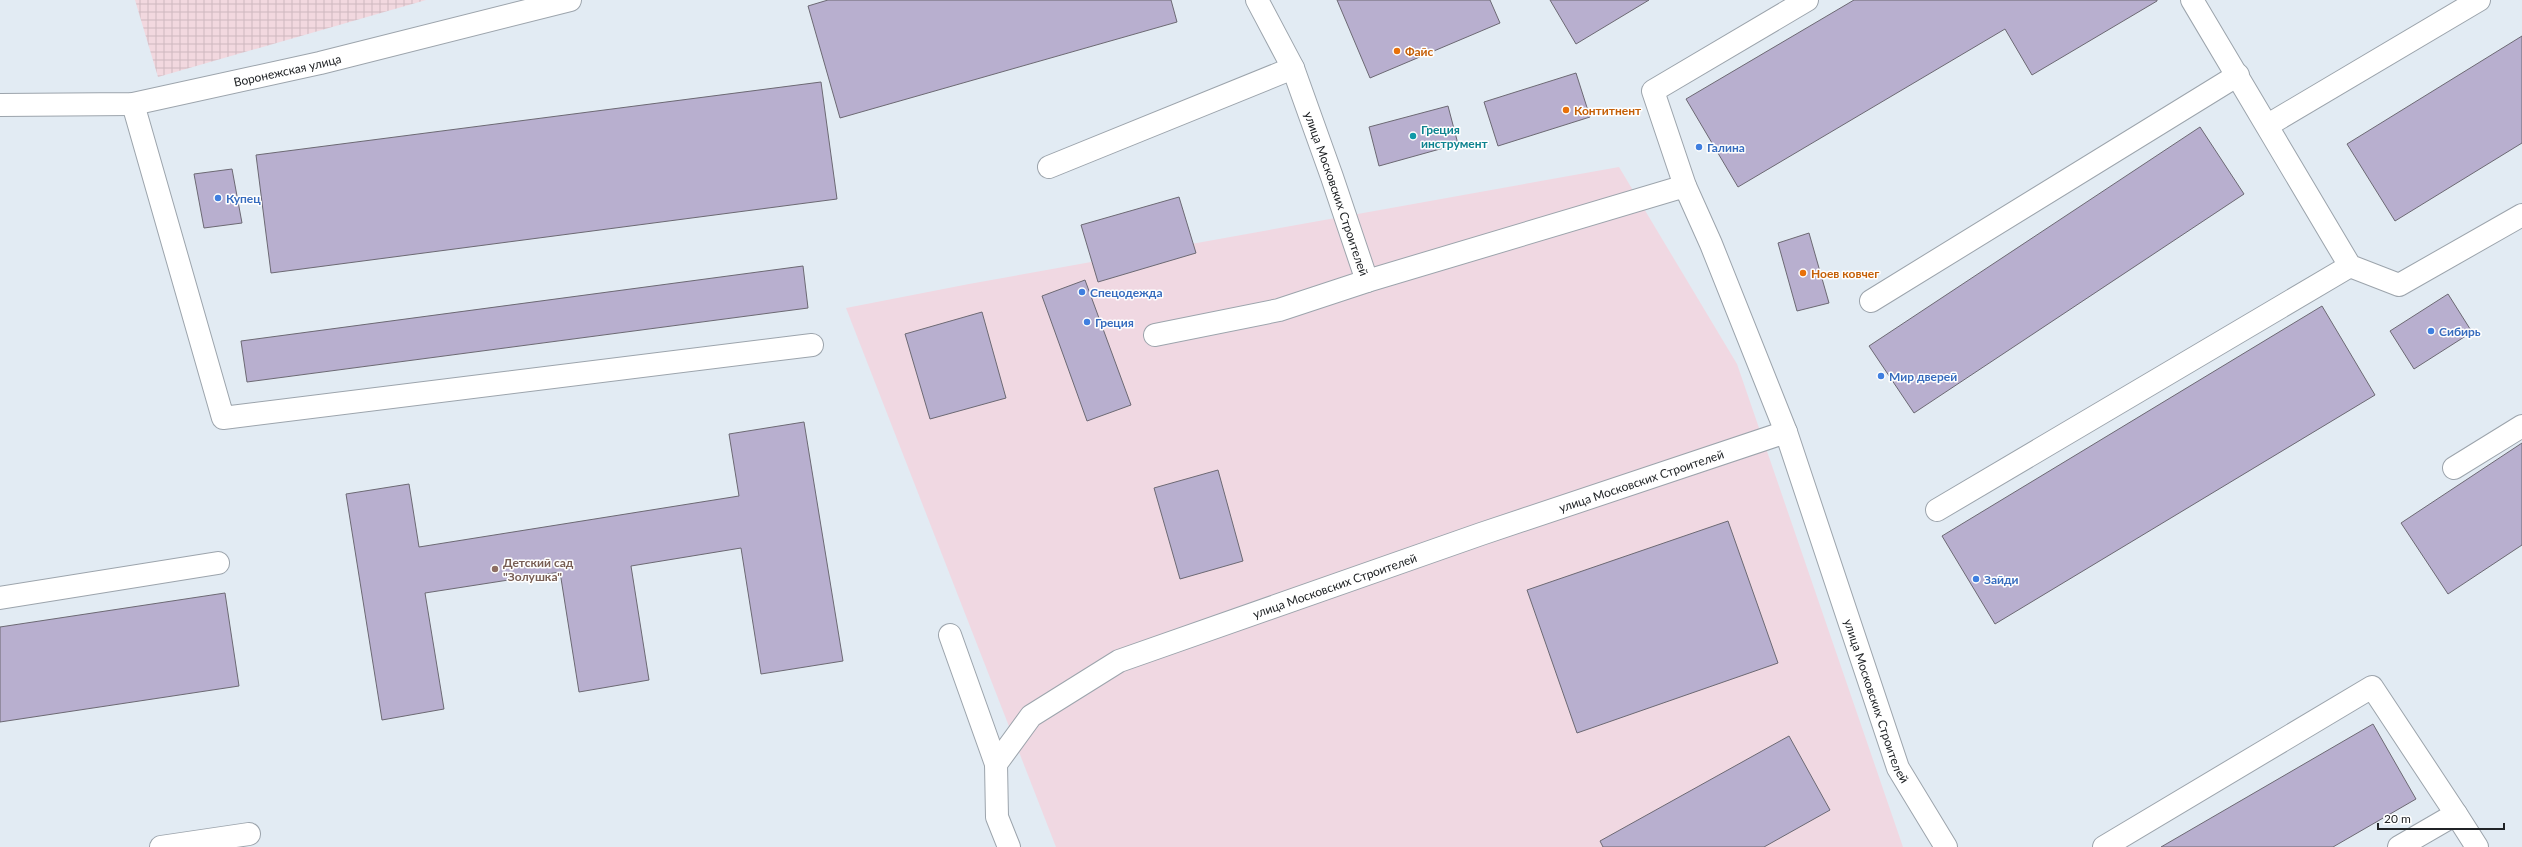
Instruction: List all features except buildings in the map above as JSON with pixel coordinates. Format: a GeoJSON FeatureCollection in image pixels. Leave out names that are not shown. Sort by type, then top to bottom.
{"type":"FeatureCollection","features":[{"type":"Feature","properties":{"kind":"street","name":"Воронежская улица"},"geometry":{"type":"LineString","coordinates":[[0,104],[133,104],[320,63],[570,0]]}},
{"type":"Feature","properties":{"kind":"street","name":"улица Московских Строителей"},"geometry":{"type":"LineString","coordinates":[[1257,0],[1293,68],[1367,281],[1685,186],[1711,244],[1786,432],[1898,768],[1946,847]]}},
{"type":"Feature","properties":{"kind":"street"},"geometry":{"type":"LineString","coordinates":[[1685,186],[1652,90],[1808,0]]}},
{"type":"Feature","properties":{"kind":"street"},"geometry":{"type":"LineString","coordinates":[[2192,0],[2268,125],[2350,266],[2399,285],[2522,215]]}},
{"type":"Feature","properties":{"kind":"street"},"geometry":{"type":"LineString","coordinates":[[2268,125],[2479,0]]}},
{"type":"Feature","properties":{"kind":"street"},"geometry":{"type":"LineString","coordinates":[[1049,167],[1293,68]]}},
{"type":"Feature","properties":{"kind":"street"},"geometry":{"type":"LineString","coordinates":[[1871,301],[2238,75]]}},
{"type":"Feature","properties":{"kind":"street"},"geometry":{"type":"LineString","coordinates":[[133,104],[223,418],[812,345]]}},
{"type":"Feature","properties":{"kind":"street"},"geometry":{"type":"LineString","coordinates":[[1937,510],[2350,266]]}},
{"type":"Feature","properties":{"kind":"street"},"geometry":{"type":"LineString","coordinates":[[1155,335],[1279,310],[1367,281]]}},
{"type":"Feature","properties":{"kind":"street"},"geometry":{"type":"LineString","coordinates":[[2454,468],[2522,426]]}},
{"type":"Feature","properties":{"kind":"street","name":"улица Московских Строителей"},"geometry":{"type":"LineString","coordinates":[[996,764],[1031,716],[1119,662],[1481,534],[1786,432]]}},
{"type":"Feature","properties":{"kind":"street"},"geometry":{"type":"LineString","coordinates":[[0,598],[218,563]]}},
{"type":"Feature","properties":{"kind":"street"},"geometry":{"type":"LineString","coordinates":[[950,634],[996,764],[997,817],[1009,847]]}},
{"type":"Feature","properties":{"kind":"street"},"geometry":{"type":"LineString","coordinates":[[2104,847],[2372,686],[2477,847]]}},
{"type":"Feature","properties":{"kind":"street"},"geometry":{"type":"LineString","coordinates":[[2399,847],[2456,814]]}},
{"type":"Feature","properties":{"kind":"street"},"geometry":{"type":"LineString","coordinates":[[161,847],[249,834]]}},
{"type":"Feature","properties":{"kind":"shaded area"},"geometry":{"type":"Polygon","coordinates":[[[135,0],[426,0],[158,77],[135,0]]]}},
{"type":"Feature","properties":{"kind":"shaded area"},"geometry":{"type":"Polygon","coordinates":[[[1619,167],[1737,364],[1903,847],[1056,847],[846,308],[969,284],[1619,167]]]}},
{"type":"Feature","properties":{"kind":"place","name":"Файс"},"geometry":{"type":"Point","coordinates":[1397,51]}},
{"type":"Feature","properties":{"kind":"place","name":"Контитнент"},"geometry":{"type":"Point","coordinates":[1566,110]}},
{"type":"Feature","properties":{"kind":"place","name":"Греция инструмент"},"geometry":{"type":"Point","coordinates":[1413,136]}},
{"type":"Feature","properties":{"kind":"place","name":"Галина"},"geometry":{"type":"Point","coordinates":[1699,147]}},
{"type":"Feature","properties":{"kind":"place","name":"Купец"},"geometry":{"type":"Point","coordinates":[218,198]}},
{"type":"Feature","properties":{"kind":"place","name":"Ноев ковчег"},"geometry":{"type":"Point","coordinates":[1803,273]}},
{"type":"Feature","properties":{"kind":"place","name":"Спецодежда"},"geometry":{"type":"Point","coordinates":[1082,292]}},
{"type":"Feature","properties":{"kind":"place","name":"Греция"},"geometry":{"type":"Point","coordinates":[1087,322]}},
{"type":"Feature","properties":{"kind":"place","name":"Сибирь"},"geometry":{"type":"Point","coordinates":[2431,331]}},
{"type":"Feature","properties":{"kind":"place","name":"Мир дверей"},"geometry":{"type":"Point","coordinates":[1881,376]}},
{"type":"Feature","properties":{"kind":"place","name":"Детский сад \"Золушка\""},"geometry":{"type":"Point","coordinates":[495,569]}},
{"type":"Feature","properties":{"kind":"place","name":"Зайди"},"geometry":{"type":"Point","coordinates":[1976,579]}}]}
